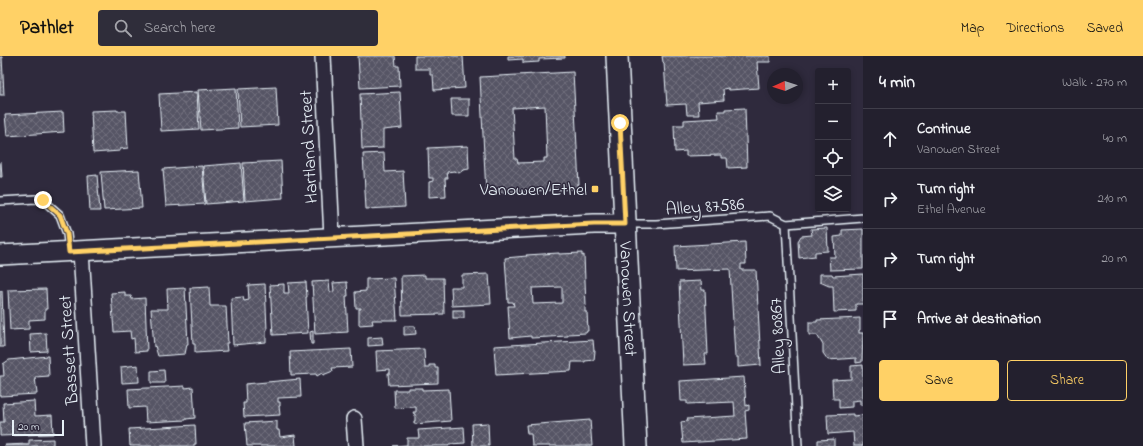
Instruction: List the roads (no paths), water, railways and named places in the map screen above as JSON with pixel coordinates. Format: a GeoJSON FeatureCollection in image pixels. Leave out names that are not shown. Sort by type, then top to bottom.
{"type":"FeatureCollection","features":[{"type":"Feature","properties":{"kind":"main road","name":"Vanowen Street"},"geometry":{"type":"LineString","coordinates":[[617,56],[636,446]]}},
{"type":"Feature","properties":{"kind":"street","name":"Hartland Street"},"geometry":{"type":"LineString","coordinates":[[323,56],[332,237]]}},
{"type":"Feature","properties":{"kind":"street"},"geometry":{"type":"LineString","coordinates":[[0,255],[594,224],[625,224]]}},
{"type":"Feature","properties":{"kind":"street","name":"Bassett Street"},"geometry":{"type":"LineString","coordinates":[[75,251],[93,446]]}},
{"type":"Feature","properties":{"kind":"street"},"geometry":{"type":"LineString","coordinates":[[354,419],[356,446]]}},
{"type":"Feature","properties":{"kind":"lane"},"geometry":{"type":"LineString","coordinates":[[0,201],[43,200],[60,215],[75,251]]}},
{"type":"Feature","properties":{"kind":"lane","name":"Alley 87586"},"geometry":{"type":"LineString","coordinates":[[625,224],[656,224],[770,216],[786,224]]}},
{"type":"Feature","properties":{"kind":"lane"},"geometry":{"type":"LineString","coordinates":[[786,224],[863,218]]}},
{"type":"Feature","properties":{"kind":"lane","name":"Alley 80867"},"geometry":{"type":"LineString","coordinates":[[786,224],[798,446]]}},
{"type":"Feature","properties":{"kind":"place","name":"Vanowen/Ethel"},"geometry":{"type":"Point","coordinates":[595,189]}}]}
